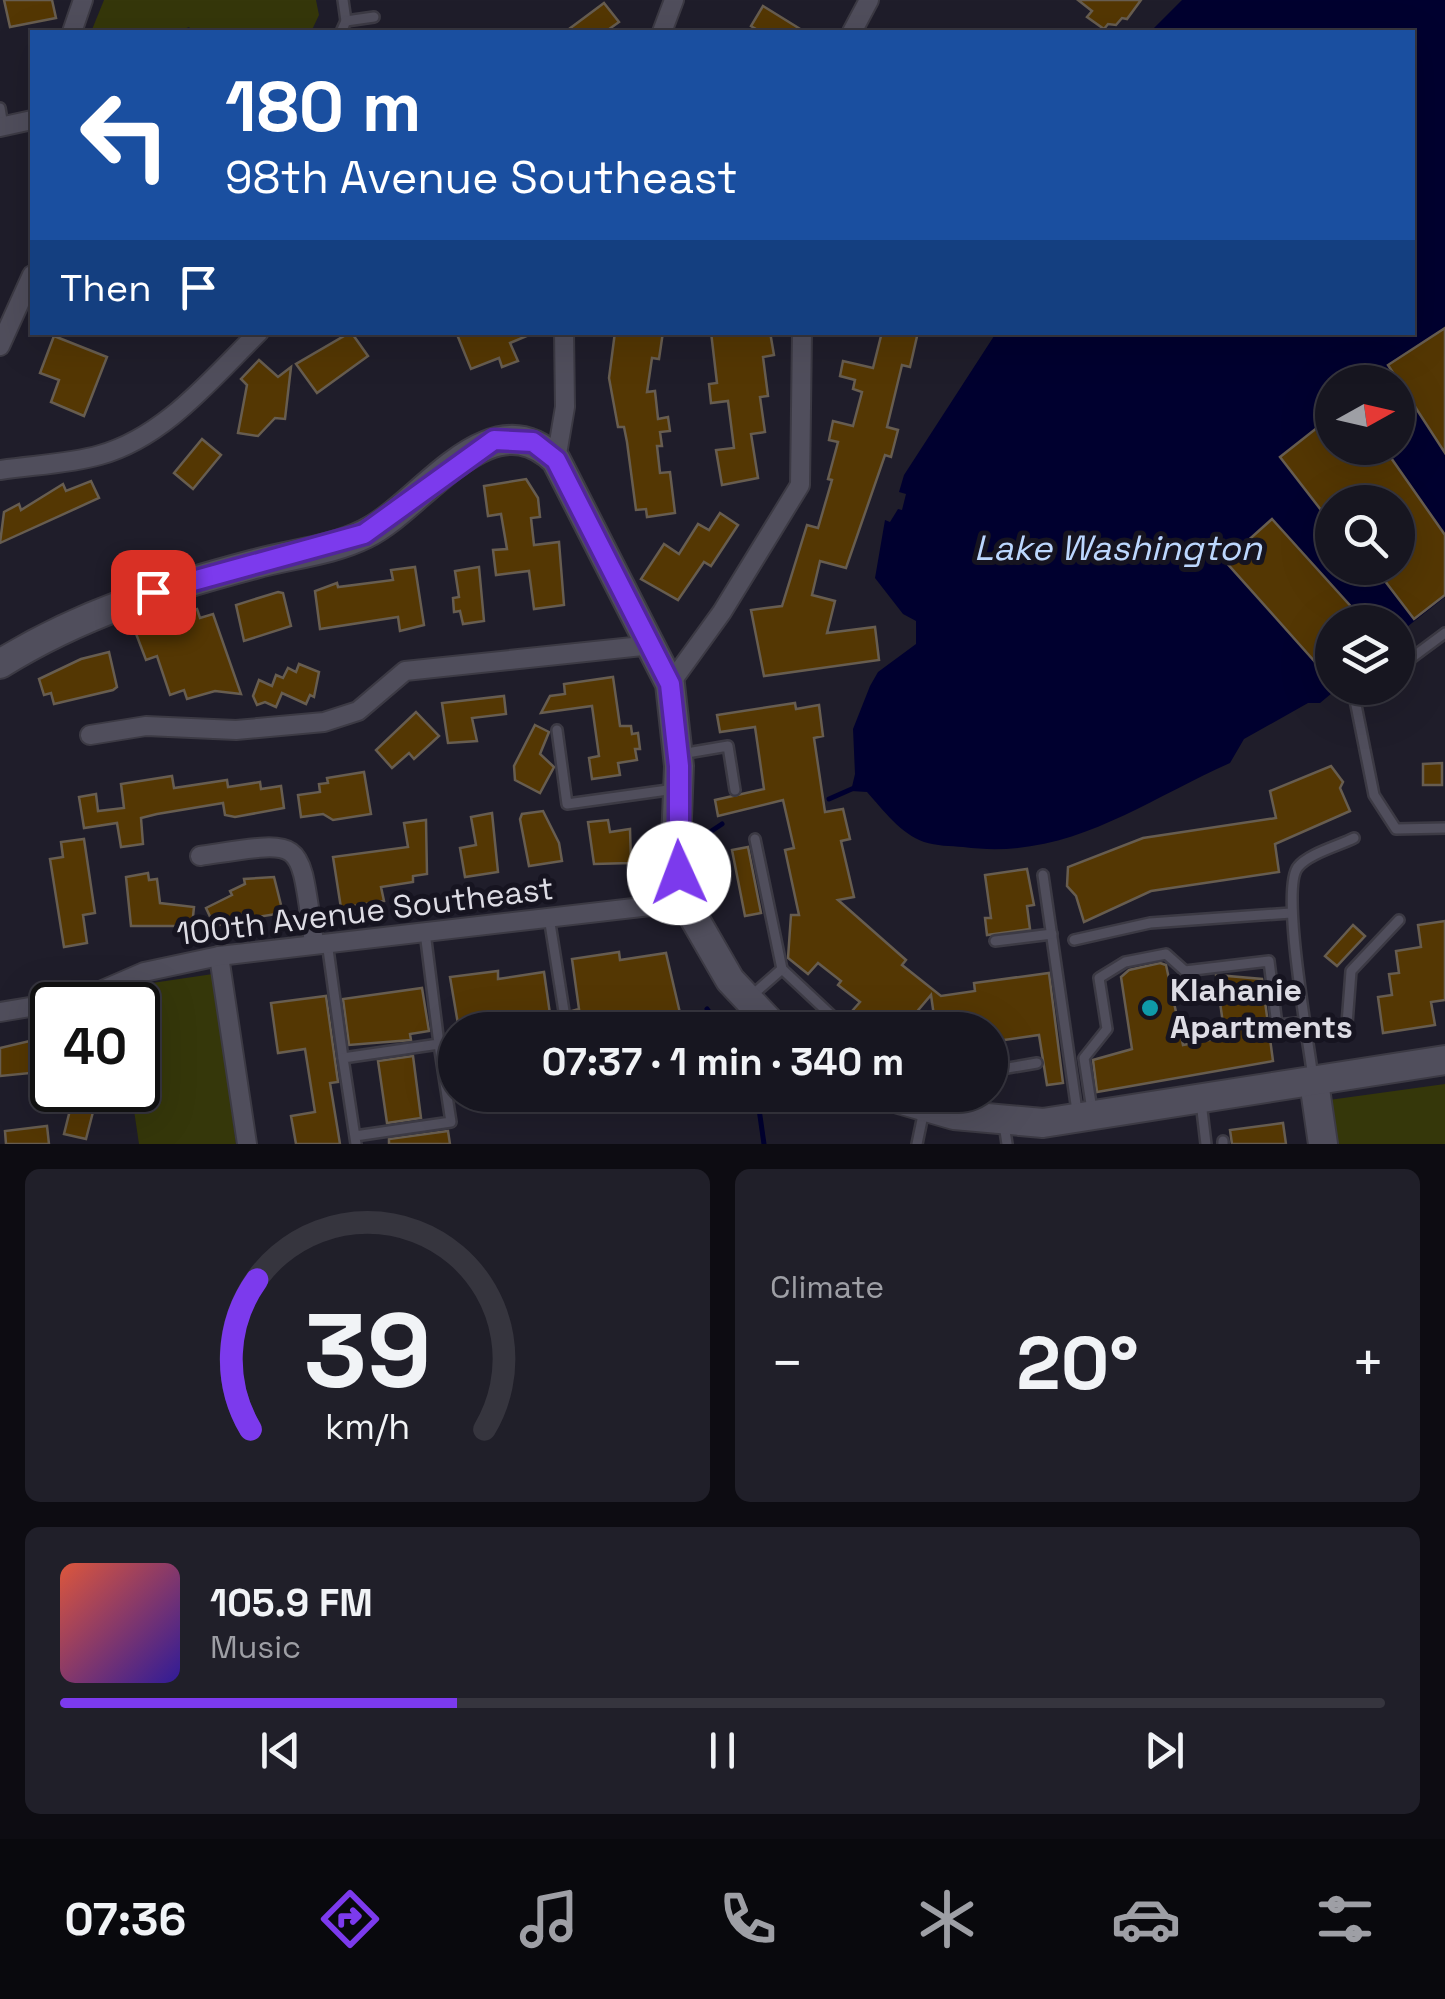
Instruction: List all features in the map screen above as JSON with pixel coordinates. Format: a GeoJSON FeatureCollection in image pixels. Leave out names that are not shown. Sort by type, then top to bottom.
{"type":"FeatureCollection","features":[{"type":"Feature","properties":{"kind":"street"},"geometry":{"type":"LineString","coordinates":[[73,26],[83,0]]}},
{"type":"Feature","properties":{"kind":"street"},"geometry":{"type":"LineString","coordinates":[[663,30],[674,0]]}},
{"type":"Feature","properties":{"kind":"street"},"geometry":{"type":"LineString","coordinates":[[853,30],[869,0]]}},
{"type":"Feature","properties":{"kind":"street"},"geometry":{"type":"LineString","coordinates":[[1,121],[30,120]]}},
{"type":"Feature","properties":{"kind":"street"},"geometry":{"type":"LineString","coordinates":[[0,346],[30,279]]}},
{"type":"Feature","properties":{"kind":"street"},"geometry":{"type":"LineString","coordinates":[[0,470],[98,456],[140,438],[182,406],[256,335]]}},
{"type":"Feature","properties":{"kind":"street"},"geometry":{"type":"LineString","coordinates":[[556,460],[565,407],[564,335]]}},
{"type":"Feature","properties":{"kind":"street"},"geometry":{"type":"LineString","coordinates":[[670,684],[722,612],[800,484],[802,335]]}},
{"type":"Feature","properties":{"kind":"street"},"geometry":{"type":"LineString","coordinates":[[0,664],[94,613],[364,534],[494,440],[533,442],[556,460],[670,684],[678,754],[676,843],[685,902],[704,940],[760,1012]]}},
{"type":"Feature","properties":{"kind":"street"},"geometry":{"type":"LineString","coordinates":[[90,735],[146,726],[236,730],[324,722],[358,711],[405,671],[652,645]]}},
{"type":"Feature","properties":{"kind":"street"},"geometry":{"type":"LineString","coordinates":[[200,856],[269,846],[289,850],[302,864],[320,941]]}},
{"type":"Feature","properties":{"kind":"street","name":"100th Avenue Southeast"},"geometry":{"type":"LineString","coordinates":[[0,1012],[84,998],[144,972],[219,956],[320,941],[685,902]]}},
{"type":"Feature","properties":{"kind":"street"},"geometry":{"type":"LineString","coordinates":[[219,956],[248,1144]]}},
{"type":"Feature","properties":{"kind":"street"},"geometry":{"type":"LineString","coordinates":[[968,1112],[1005,1133],[1445,1060]]}},
{"type":"Feature","properties":{"kind":"street"},"geometry":{"type":"LineString","coordinates":[[1314,1082],[1323,1144]]}},
{"type":"Feature","properties":{"kind":"lane"},"geometry":{"type":"LineString","coordinates":[[342,30],[346,21],[343,0]]}},
{"type":"Feature","properties":{"kind":"lane"},"geometry":{"type":"LineString","coordinates":[[346,21],[374,17]]}},
{"type":"Feature","properties":{"kind":"lane"},"geometry":{"type":"LineString","coordinates":[[1415,655],[1445,633]]}},
{"type":"Feature","properties":{"kind":"lane"},"geometry":{"type":"LineString","coordinates":[[1356,705],[1374,795],[1396,829],[1445,828]]}},
{"type":"Feature","properties":{"kind":"lane"},"geometry":{"type":"LineString","coordinates":[[557,730],[567,804],[678,789]]}},
{"type":"Feature","properties":{"kind":"lane"},"geometry":{"type":"LineString","coordinates":[[678,754],[728,746],[735,790]]}},
{"type":"Feature","properties":{"kind":"lane"},"geometry":{"type":"LineString","coordinates":[[1314,1082],[1291,912],[1293,877],[1298,865],[1354,838]]}},
{"type":"Feature","properties":{"kind":"lane"},"geometry":{"type":"LineString","coordinates":[[755,839],[782,969],[828,1012]]}},
{"type":"Feature","properties":{"kind":"lane"},"geometry":{"type":"LineString","coordinates":[[1043,876],[1086,1118]]}},
{"type":"Feature","properties":{"kind":"lane"},"geometry":{"type":"LineString","coordinates":[[1074,940],[1150,923],[1291,912]]}},
{"type":"Feature","properties":{"kind":"lane"},"geometry":{"type":"LineString","coordinates":[[549,917],[564,1012]]}},
{"type":"Feature","properties":{"kind":"lane"},"geometry":{"type":"LineString","coordinates":[[1086,1118],[1084,1058],[1107,1029],[1099,978],[1125,962],[1166,954],[1185,971],[1269,961],[1277,1026],[1347,1024],[1352,971],[1399,920]]}},
{"type":"Feature","properties":{"kind":"lane"},"geometry":{"type":"LineString","coordinates":[[424,930],[438,1036]]}},
{"type":"Feature","properties":{"kind":"lane"},"geometry":{"type":"LineString","coordinates":[[995,942],[1052,934]]}},
{"type":"Feature","properties":{"kind":"lane"},"geometry":{"type":"LineString","coordinates":[[320,941],[355,1140],[450,1122],[449,1112]]}},
{"type":"Feature","properties":{"kind":"lane"},"geometry":{"type":"LineString","coordinates":[[748,1000],[782,969]]}},
{"type":"Feature","properties":{"kind":"lane"},"geometry":{"type":"LineString","coordinates":[[343,1058],[438,1044]]}},
{"type":"Feature","properties":{"kind":"lane"},"geometry":{"type":"LineString","coordinates":[[1008,1068],[1037,1064]]}},
{"type":"Feature","properties":{"kind":"lane"},"geometry":{"type":"LineString","coordinates":[[1200,1100],[1206,1144]]}},
{"type":"Feature","properties":{"kind":"lane"},"geometry":{"type":"LineString","coordinates":[[917,1144],[924,1112]]}},
{"type":"Feature","properties":{"kind":"shaded area"},"geometry":{"type":"Polygon","coordinates":[[[104,0],[316,0],[319,15],[312,30],[92,30],[104,0]]]}},
{"type":"Feature","properties":{"kind":"shaded area"},"geometry":{"type":"Polygon","coordinates":[[[213,974],[236,1144],[139,1144],[134,1112],[160,1112],[159,982],[213,974]]]}},
{"type":"Feature","properties":{"kind":"shaded area"},"geometry":{"type":"Polygon","coordinates":[[[1445,1084],[1445,1144],[1334,1144],[1329,1100],[1445,1084]]]}},
{"type":"Feature","properties":{"kind":"water","name":"Lake Washington"},"geometry":{"type":"Polygon","coordinates":[[[1182,0],[1445,0],[1445,597],[1415,621],[1415,605],[1315,605],[1315,703],[1308,703],[1244,739],[1230,763],[1133,811],[1069,837],[1036,845],[1001,849],[929,843],[900,827],[867,792],[851,791],[855,774],[853,729],[870,686],[878,672],[916,644],[916,621],[903,614],[875,578],[885,520],[890,522],[898,509],[902,510],[906,494],[899,492],[904,475],[995,335],[1415,335],[1415,30],[1152,30],[1182,0]]]}},
{"type":"Feature","properties":{"kind":"building"},"geometry":{"type":"Polygon","coordinates":[[[4,0],[52,0],[56,18],[10,27],[4,0]]]}},
{"type":"Feature","properties":{"kind":"building"},"geometry":{"type":"Polygon","coordinates":[[[1078,0],[1141,0],[1127,19],[1104,29],[1087,17],[1092,11],[1078,0]]]}},
{"type":"Feature","properties":{"kind":"building"},"geometry":{"type":"Polygon","coordinates":[[[604,3],[619,22],[608,30],[568,30],[604,3]]]}},
{"type":"Feature","properties":{"kind":"building"},"geometry":{"type":"Polygon","coordinates":[[[763,6],[802,30],[758,30],[751,26],[763,6]]]}},
{"type":"Feature","properties":{"kind":"building"},"geometry":{"type":"Polygon","coordinates":[[[1445,328],[1445,453],[1415,407],[1415,365],[1388,365],[1445,328]]]}},
{"type":"Feature","properties":{"kind":"building"},"geometry":{"type":"Polygon","coordinates":[[[346,335],[353,335],[368,356],[317,393],[296,364],[346,335]]]}},
{"type":"Feature","properties":{"kind":"building"},"geometry":{"type":"Polygon","coordinates":[[[457,335],[529,335],[510,343],[518,361],[502,367],[499,358],[471,369],[457,335]]]}},
{"type":"Feature","properties":{"kind":"building"},"geometry":{"type":"Polygon","coordinates":[[[615,335],[663,335],[659,359],[652,358],[647,392],[655,391],[658,419],[668,417],[670,431],[660,432],[662,446],[657,446],[660,473],[670,472],[675,513],[647,517],[646,509],[636,510],[624,427],[618,427],[609,378],[615,335]]]}},
{"type":"Feature","properties":{"kind":"building"},"geometry":{"type":"Polygon","coordinates":[[[711,335],[771,335],[774,355],[763,357],[768,396],[760,397],[765,432],[751,434],[758,478],[722,485],[716,450],[734,448],[728,401],[711,403],[709,384],[717,383],[711,335]]]}},
{"type":"Feature","properties":{"kind":"building"},"geometry":{"type":"Polygon","coordinates":[[[881,335],[917,335],[910,367],[902,365],[887,427],[898,430],[891,457],[885,455],[846,568],[820,561],[812,595],[835,601],[827,633],[875,627],[879,660],[764,676],[751,610],[782,606],[807,525],[818,528],[838,442],[829,440],[833,421],[853,426],[862,392],[853,389],[855,380],[840,376],[843,361],[873,368],[881,335]]]}},
{"type":"Feature","properties":{"kind":"building"},"geometry":{"type":"Polygon","coordinates":[[[54,336],[107,357],[84,416],[51,402],[59,380],[40,373],[54,336]]]}},
{"type":"Feature","properties":{"kind":"building"},"geometry":{"type":"Polygon","coordinates":[[[259,360],[278,377],[291,367],[285,419],[275,418],[258,436],[238,433],[247,385],[241,379],[259,360]]]}},
{"type":"Feature","properties":{"kind":"building"},"geometry":{"type":"Polygon","coordinates":[[[1315,429],[1315,465],[1396,465],[1410,485],[1315,485],[1315,502],[1280,457],[1315,429]]]}},
{"type":"Feature","properties":{"kind":"building"},"geometry":{"type":"Polygon","coordinates":[[[202,439],[221,455],[193,489],[174,473],[202,439]]]}},
{"type":"Feature","properties":{"kind":"building"},"geometry":{"type":"Polygon","coordinates":[[[526,479],[538,498],[540,517],[531,518],[534,545],[559,542],[564,605],[534,609],[529,571],[496,575],[493,550],[507,549],[501,514],[488,516],[484,486],[526,479]]]}},
{"type":"Feature","properties":{"kind":"building"},"geometry":{"type":"Polygon","coordinates":[[[91,481],[99,498],[0,543],[4,512],[19,504],[21,510],[63,484],[66,491],[91,481]]]}},
{"type":"Feature","properties":{"kind":"building"},"geometry":{"type":"Polygon","coordinates":[[[1415,492],[1445,535],[1445,595],[1415,618],[1415,605],[1403,605],[1388,585],[1415,585],[1415,492]]]}},
{"type":"Feature","properties":{"kind":"building"},"geometry":{"type":"Polygon","coordinates":[[[720,513],[738,525],[711,566],[704,562],[678,600],[641,579],[664,544],[679,554],[698,524],[709,530],[720,513]]]}},
{"type":"Feature","properties":{"kind":"building"},"geometry":{"type":"Polygon","coordinates":[[[1272,519],[1315,567],[1315,585],[1332,585],[1350,605],[1315,605],[1315,662],[1225,561],[1272,519]]]}},
{"type":"Feature","properties":{"kind":"building"},"geometry":{"type":"Polygon","coordinates":[[[415,567],[424,625],[400,631],[398,617],[320,629],[315,591],[337,583],[338,587],[393,580],[391,570],[415,567]]]}},
{"type":"Feature","properties":{"kind":"building"},"geometry":{"type":"Polygon","coordinates":[[[479,567],[484,621],[463,624],[460,611],[454,612],[453,598],[459,597],[455,571],[479,567]]]}},
{"type":"Feature","properties":{"kind":"building"},"geometry":{"type":"Polygon","coordinates":[[[283,593],[291,626],[244,641],[236,605],[283,593]]]}},
{"type":"Feature","properties":{"kind":"building"},"geometry":{"type":"Polygon","coordinates":[[[197,609],[200,618],[213,614],[241,694],[215,691],[187,699],[184,690],[170,695],[157,656],[146,660],[135,631],[197,609]]]}},
{"type":"Feature","properties":{"kind":"building"},"geometry":{"type":"Polygon","coordinates":[[[109,652],[117,687],[113,690],[54,704],[51,693],[44,695],[39,679],[81,659],[109,652]]]}},
{"type":"Feature","properties":{"kind":"building"},"geometry":{"type":"Polygon","coordinates":[[[299,664],[319,672],[314,697],[310,695],[306,704],[282,693],[276,707],[265,702],[257,705],[253,696],[259,680],[272,686],[276,675],[283,678],[288,668],[296,672],[299,664]]]}},
{"type":"Feature","properties":{"kind":"building"},"geometry":{"type":"Polygon","coordinates":[[[613,677],[620,726],[631,726],[632,734],[638,733],[640,749],[635,749],[637,760],[618,763],[620,775],[592,779],[589,758],[599,756],[592,706],[541,713],[550,696],[565,694],[564,684],[613,677]]]}},
{"type":"Feature","properties":{"kind":"building"},"geometry":{"type":"Polygon","coordinates":[[[504,696],[506,714],[472,718],[477,741],[448,743],[442,703],[504,696]]]}},
{"type":"Feature","properties":{"kind":"building"},"geometry":{"type":"Polygon","coordinates":[[[795,703],[796,709],[819,705],[823,736],[814,738],[825,812],[843,809],[850,839],[841,841],[854,897],[838,900],[906,960],[902,965],[941,996],[975,991],[974,983],[1049,973],[1063,1083],[1047,1085],[1039,1035],[1008,1039],[1008,1012],[933,1012],[931,995],[917,1012],[851,1012],[860,1002],[838,985],[841,981],[818,963],[808,974],[788,958],[791,915],[799,915],[785,850],[794,848],[783,800],[718,816],[715,800],[764,789],[755,727],[720,732],[717,715],[795,703]]]}},
{"type":"Feature","properties":{"kind":"building"},"geometry":{"type":"Polygon","coordinates":[[[416,712],[439,736],[414,759],[409,753],[392,768],[376,750],[416,712]]]}},
{"type":"Feature","properties":{"kind":"building"},"geometry":{"type":"Polygon","coordinates":[[[535,725],[549,732],[540,754],[554,767],[540,793],[515,780],[514,766],[535,725]]]}},
{"type":"Feature","properties":{"kind":"building"},"geometry":{"type":"Polygon","coordinates":[[[1442,763],[1442,785],[1423,785],[1423,764],[1442,763]]]}},
{"type":"Feature","properties":{"kind":"building"},"geometry":{"type":"Polygon","coordinates":[[[1331,766],[1343,782],[1340,788],[1350,811],[1275,844],[1279,872],[1151,891],[1084,922],[1076,896],[1067,886],[1068,867],[1143,838],[1276,818],[1270,791],[1331,766]]]}},
{"type":"Feature","properties":{"kind":"building"},"geometry":{"type":"Polygon","coordinates":[[[364,772],[371,814],[333,820],[323,814],[301,817],[298,795],[320,792],[319,784],[328,783],[327,778],[364,772]]]}},
{"type":"Feature","properties":{"kind":"building"},"geometry":{"type":"Polygon","coordinates":[[[172,776],[174,788],[227,780],[228,787],[260,782],[261,789],[281,786],[284,808],[235,817],[225,815],[223,803],[157,814],[141,818],[143,844],[121,847],[117,823],[84,828],[79,797],[96,794],[98,811],[124,808],[121,784],[172,776]]]}},
{"type":"Feature","properties":{"kind":"building"},"geometry":{"type":"Polygon","coordinates":[[[543,811],[559,843],[562,861],[529,866],[520,819],[522,814],[543,811]]]}},
{"type":"Feature","properties":{"kind":"building"},"geometry":{"type":"Polygon","coordinates":[[[492,813],[498,872],[465,877],[460,848],[476,845],[471,817],[492,813]]]}},
{"type":"Feature","properties":{"kind":"building"},"geometry":{"type":"Polygon","coordinates":[[[426,820],[427,874],[413,876],[413,882],[381,887],[384,901],[341,908],[333,857],[408,847],[404,823],[426,820]]]}},
{"type":"Feature","properties":{"kind":"building"},"geometry":{"type":"Polygon","coordinates":[[[608,820],[610,832],[630,829],[631,863],[594,864],[588,822],[608,820]]]}},
{"type":"Feature","properties":{"kind":"building"},"geometry":{"type":"Polygon","coordinates":[[[84,839],[95,913],[83,915],[87,943],[64,947],[50,859],[63,857],[61,842],[84,839]]]}},
{"type":"Feature","properties":{"kind":"building"},"geometry":{"type":"Polygon","coordinates":[[[748,847],[761,913],[745,916],[732,850],[748,847]]]}},
{"type":"Feature","properties":{"kind":"building"},"geometry":{"type":"Polygon","coordinates":[[[1027,869],[1034,905],[1027,906],[1030,929],[987,935],[985,918],[991,918],[985,875],[1027,869]]]}},
{"type":"Feature","properties":{"kind":"building"},"geometry":{"type":"Polygon","coordinates":[[[148,873],[149,880],[157,879],[160,903],[194,907],[192,926],[131,926],[126,877],[148,873]]]}},
{"type":"Feature","properties":{"kind":"building"},"geometry":{"type":"Polygon","coordinates":[[[274,877],[283,913],[245,919],[243,914],[215,927],[206,908],[232,895],[230,891],[245,884],[244,879],[274,877]]]}},
{"type":"Feature","properties":{"kind":"building"},"geometry":{"type":"Polygon","coordinates":[[[1445,921],[1445,1000],[1431,1002],[1435,1025],[1383,1033],[1378,997],[1392,995],[1389,974],[1399,973],[1396,951],[1421,947],[1418,925],[1445,921]]]}},
{"type":"Feature","properties":{"kind":"building"},"geometry":{"type":"Polygon","coordinates":[[[1353,925],[1365,936],[1337,966],[1325,956],[1353,925]]]}},
{"type":"Feature","properties":{"kind":"building"},"geometry":{"type":"Polygon","coordinates":[[[619,952],[620,960],[666,953],[680,1012],[572,1012],[579,1009],[572,959],[619,952]]]}},
{"type":"Feature","properties":{"kind":"building","name":"Klahanie Apartments"},"geometry":{"type":"Polygon","coordinates":[[[1166,965],[1183,1045],[1225,1037],[1216,975],[1262,979],[1273,1061],[1097,1092],[1093,1060],[1132,1049],[1121,977],[1129,970],[1166,965]]]}},
{"type":"Feature","properties":{"kind":"building"},"geometry":{"type":"Polygon","coordinates":[[[498,971],[498,979],[544,972],[550,1012],[456,1012],[450,977],[498,971]]]}},
{"type":"Feature","properties":{"kind":"building"},"geometry":{"type":"Polygon","coordinates":[[[422,988],[429,1031],[410,1034],[411,1040],[349,1045],[343,999],[422,988]]]}},
{"type":"Feature","properties":{"kind":"building"},"geometry":{"type":"Polygon","coordinates":[[[326,996],[338,1082],[330,1083],[340,1144],[296,1144],[291,1116],[315,1112],[305,1049],[278,1053],[271,1003],[326,996]]]}},
{"type":"Feature","properties":{"kind":"building"},"geometry":{"type":"Polygon","coordinates":[[[30,1041],[30,1073],[0,1076],[0,1048],[30,1041]]]}},
{"type":"Feature","properties":{"kind":"building"},"geometry":{"type":"Polygon","coordinates":[[[413,1056],[421,1118],[387,1123],[378,1061],[413,1056]]]}},
{"type":"Feature","properties":{"kind":"building"},"geometry":{"type":"Polygon","coordinates":[[[70,1112],[93,1112],[86,1139],[64,1134],[70,1112]]]}},
{"type":"Feature","properties":{"kind":"building"},"geometry":{"type":"Polygon","coordinates":[[[1283,1123],[1286,1144],[1232,1144],[1230,1130],[1283,1123]]]}},
{"type":"Feature","properties":{"kind":"building"},"geometry":{"type":"Polygon","coordinates":[[[47,1126],[49,1144],[6,1144],[5,1131],[47,1126]]]}},
{"type":"Feature","properties":{"kind":"building"},"geometry":{"type":"Polygon","coordinates":[[[448,1131],[450,1144],[389,1144],[389,1139],[448,1131]]]}},
{"type":"Feature","properties":{"kind":"waterway"},"geometry":{"type":"LineString","coordinates":[[829,799],[854,788]]}},
{"type":"Feature","properties":{"kind":"waterway"},"geometry":{"type":"LineString","coordinates":[[707,834],[722,824]]}},
{"type":"Feature","properties":{"kind":"waterway"},"geometry":{"type":"LineString","coordinates":[[759,1112],[764,1144]]}},
{"type":"Feature","properties":{"kind":"place","name":"Klahanie Apartments"},"geometry":{"type":"Point","coordinates":[1150,1008]}},
{"type":"Feature","properties":{"kind":"route"},"geometry":{"type":"LineString","coordinates":[[153,592],[364,534],[385,523],[478,448],[494,440],[522,438],[543,447],[556,460],[670,684],[679,766],[679,873]]}}]}
